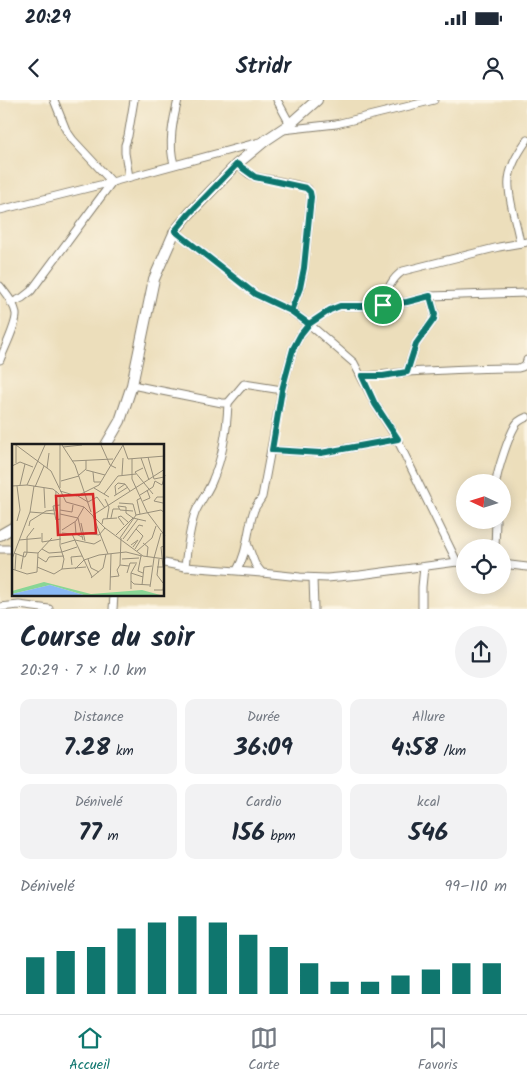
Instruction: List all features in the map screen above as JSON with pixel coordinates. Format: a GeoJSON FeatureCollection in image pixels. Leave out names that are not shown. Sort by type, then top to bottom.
{"type":"FeatureCollection","features":[{"type":"Feature","properties":{"kind":"street"},"geometry":{"type":"LineString","coordinates":[[54,100],[66,130],[112,182]]}},
{"type":"Feature","properties":{"kind":"street"},"geometry":{"type":"LineString","coordinates":[[129,176],[125,144],[134,100]]}},
{"type":"Feature","properties":{"kind":"street"},"geometry":{"type":"LineString","coordinates":[[174,164],[172,157],[172,124],[178,100]]}},
{"type":"Feature","properties":{"kind":"street"},"geometry":{"type":"LineString","coordinates":[[278,100],[290,124]]}},
{"type":"Feature","properties":{"kind":"street"},"geometry":{"type":"LineString","coordinates":[[107,444],[120,421],[132,385],[154,278],[175,231],[237,164],[266,140],[290,124],[317,100]]}},
{"type":"Feature","properties":{"kind":"street"},"geometry":{"type":"LineString","coordinates":[[281,130],[336,124],[434,100]]}},
{"type":"Feature","properties":{"kind":"street"},"geometry":{"type":"LineString","coordinates":[[0,210],[266,140]]}},
{"type":"Feature","properties":{"kind":"street"},"geometry":{"type":"LineString","coordinates":[[383,305],[389,286],[403,271],[524,242],[508,186],[511,170],[527,140]]}},
{"type":"Feature","properties":{"kind":"street"},"geometry":{"type":"LineString","coordinates":[[237,164],[255,177],[306,188],[310,192],[304,268],[300,288],[291,311]]}},
{"type":"Feature","properties":{"kind":"street"},"geometry":{"type":"LineString","coordinates":[[11,303],[31,291],[112,182]]}},
{"type":"Feature","properties":{"kind":"street"},"geometry":{"type":"LineString","coordinates":[[175,231],[255,294],[291,311],[309,324],[354,363],[375,404],[398,439],[456,552]]}},
{"type":"Feature","properties":{"kind":"street"},"geometry":{"type":"LineString","coordinates":[[0,286],[16,315],[15,323],[0,360]]}},
{"type":"Feature","properties":{"kind":"street"},"geometry":{"type":"LineString","coordinates":[[237,570],[242,561],[254,511],[262,496],[282,390],[293,349],[309,324],[330,310],[340,306],[383,305],[407,302],[430,296],[527,293]]}},
{"type":"Feature","properties":{"kind":"street"},"geometry":{"type":"LineString","coordinates":[[407,372],[416,344],[434,319],[435,314],[430,296]]}},
{"type":"Feature","properties":{"kind":"street"},"geometry":{"type":"LineString","coordinates":[[362,376],[478,368],[518,368],[523,367],[527,360]]}},
{"type":"Feature","properties":{"kind":"street"},"geometry":{"type":"LineString","coordinates":[[185,567],[195,514],[203,496],[213,481],[218,466],[224,439],[228,403],[244,384],[282,390]]}},
{"type":"Feature","properties":{"kind":"street"},"geometry":{"type":"LineString","coordinates":[[132,385],[228,403]]}},
{"type":"Feature","properties":{"kind":"street"},"geometry":{"type":"LineString","coordinates":[[498,474],[516,424],[527,417]]}},
{"type":"Feature","properties":{"kind":"street"},"geometry":{"type":"LineString","coordinates":[[272,450],[321,453],[398,439]]}},
{"type":"Feature","properties":{"kind":"street"},"geometry":{"type":"LineString","coordinates":[[0,535],[12,528]]}},
{"type":"Feature","properties":{"kind":"street"},"geometry":{"type":"LineString","coordinates":[[247,543],[255,564],[262,573]]}},
{"type":"Feature","properties":{"kind":"street"},"geometry":{"type":"LineString","coordinates":[[165,563],[185,567],[327,578],[360,576],[456,563]]}},
{"type":"Feature","properties":{"kind":"street"},"geometry":{"type":"LineString","coordinates":[[511,565],[527,567]]}},
{"type":"Feature","properties":{"kind":"street"},"geometry":{"type":"LineString","coordinates":[[422,609],[424,567]]}},
{"type":"Feature","properties":{"kind":"street"},"geometry":{"type":"LineString","coordinates":[[313,578],[314,609]]}},
{"type":"Feature","properties":{"kind":"street"},"geometry":{"type":"LineString","coordinates":[[0,608],[19,605],[49,609]]}},
{"type":"Feature","properties":{"kind":"route"},"geometry":{"type":"LineString","coordinates":[[383,305],[340,306],[330,310],[309,324],[291,311],[255,294],[175,231],[237,164],[255,177],[306,188],[310,192],[304,268],[300,288],[291,311],[309,324],[293,349],[282,390],[272,450],[321,453],[398,439],[375,404],[362,376],[383,376],[407,372],[416,344],[432,323],[435,314],[430,296],[407,302],[383,305]]}}]}
